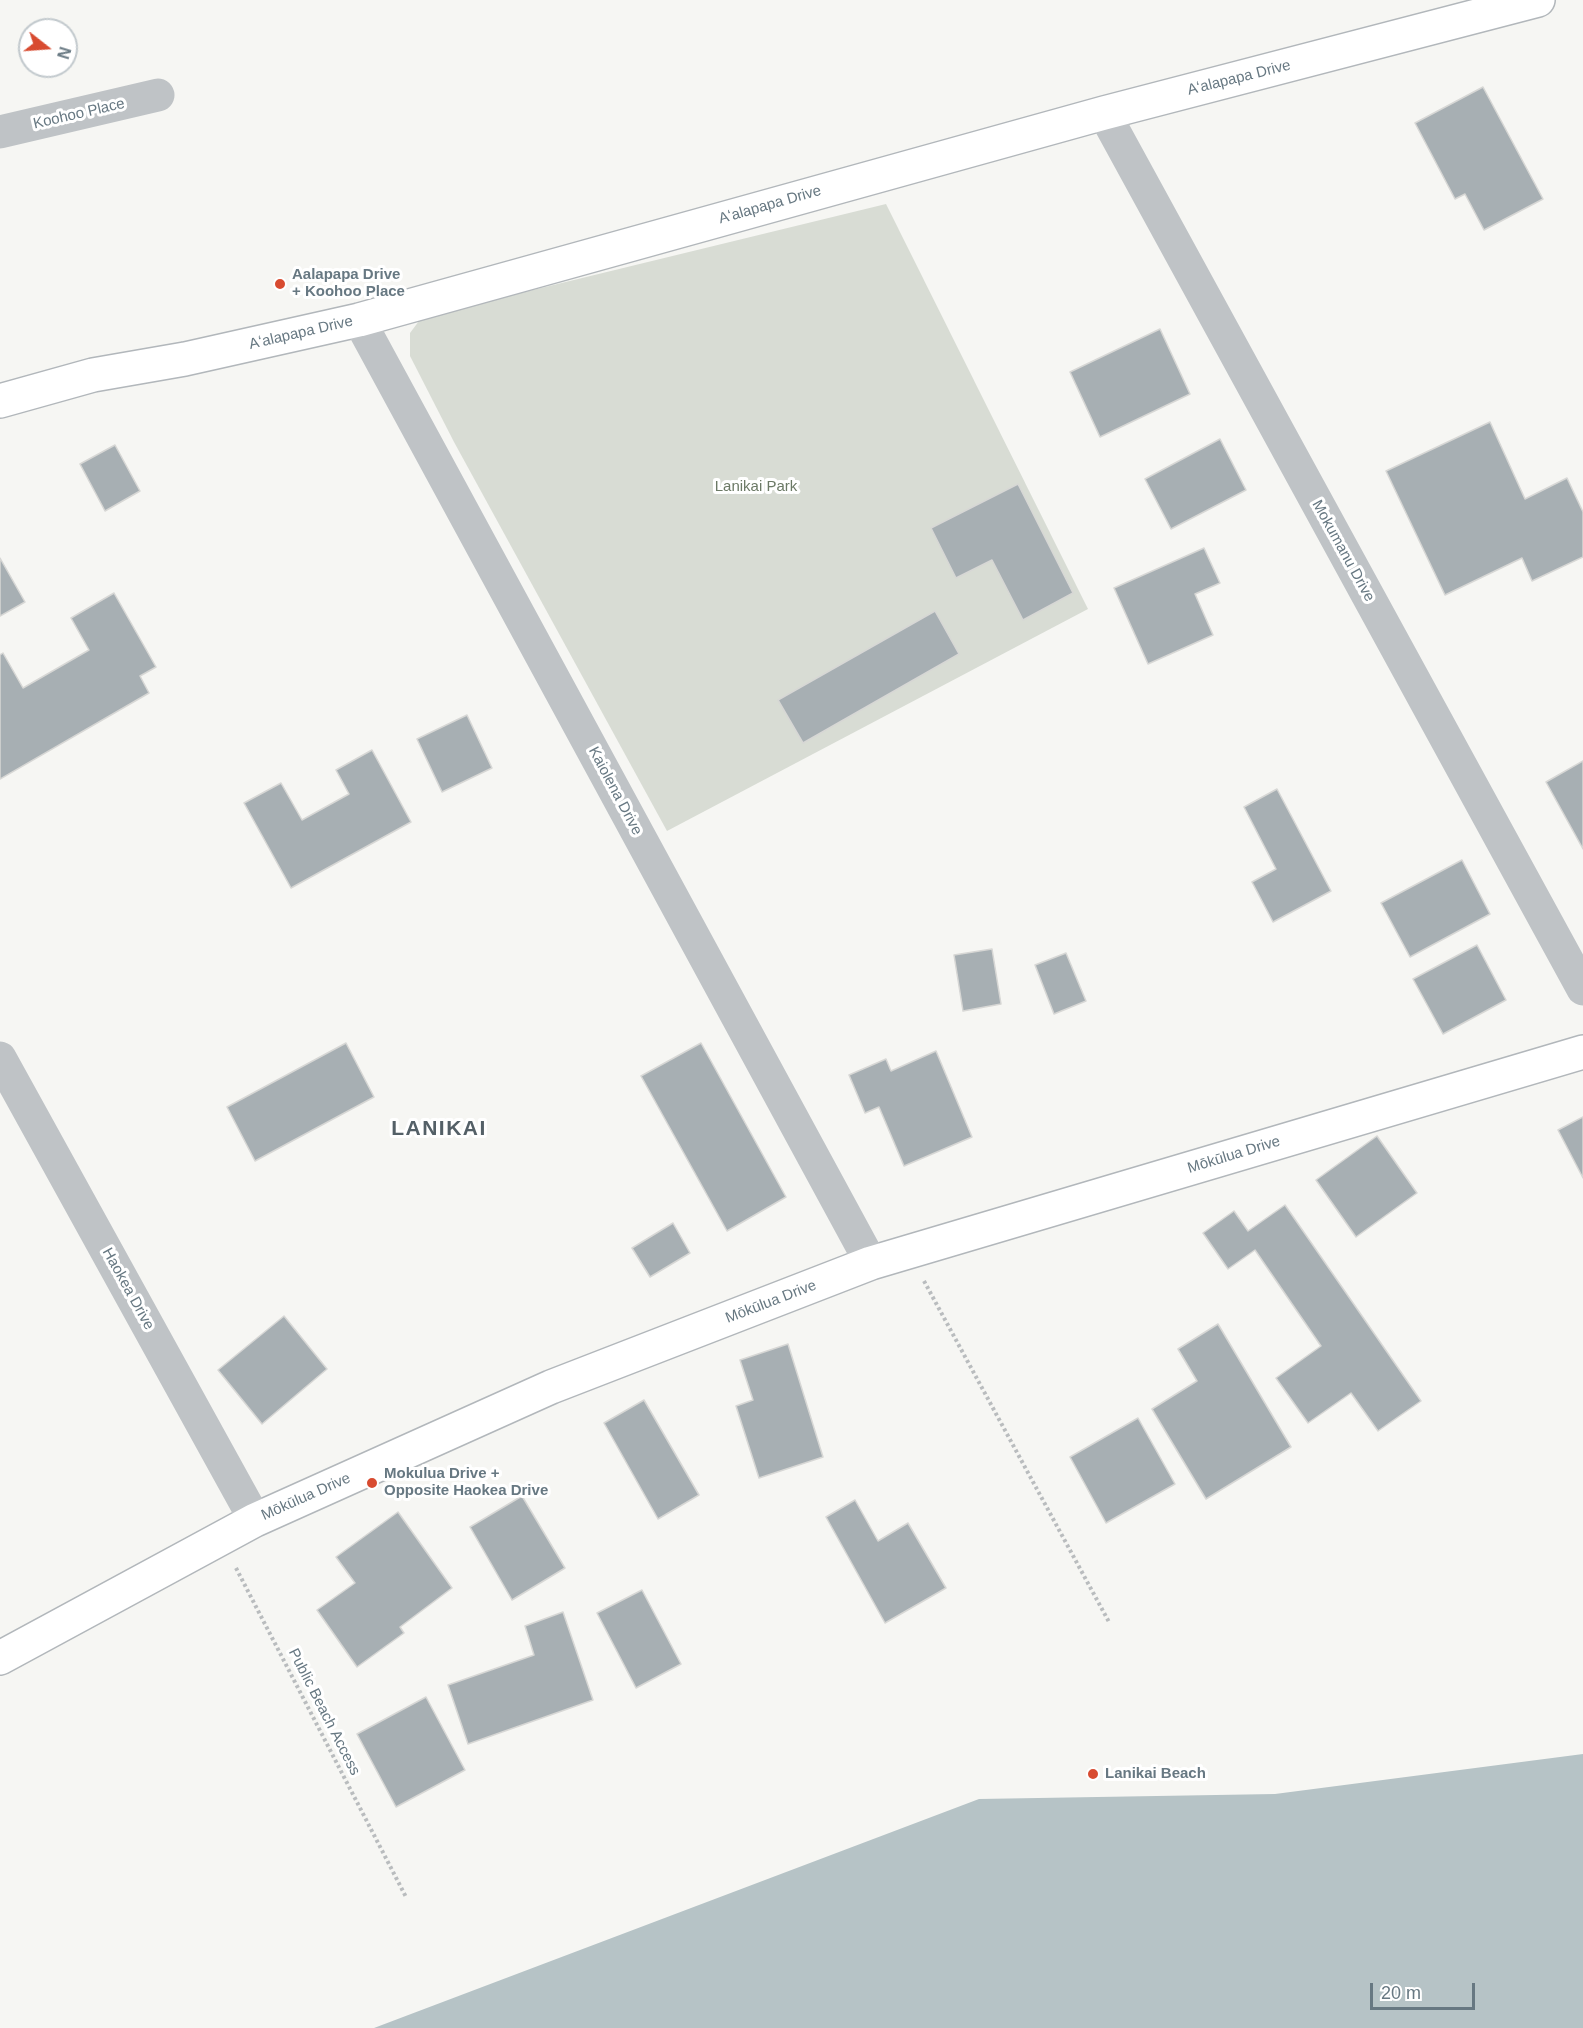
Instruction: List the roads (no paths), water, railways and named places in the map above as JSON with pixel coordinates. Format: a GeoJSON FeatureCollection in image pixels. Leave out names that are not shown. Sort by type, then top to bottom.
{"type":"FeatureCollection","features":[{"type":"Feature","properties":{"kind":"street","name":"Aʻalapapa Drive"},"geometry":{"type":"LineString","coordinates":[[0,401],[93,375],[185,359],[359,320],[1104,113],[1538,0]]}},
{"type":"Feature","properties":{"kind":"street","name":"Koohoo Place"},"geometry":{"type":"LineString","coordinates":[[0,132],[158,95]]}},
{"type":"Feature","properties":{"kind":"street","name":"Mokumanu Drive"},"geometry":{"type":"LineString","coordinates":[[1104,113],[1583,989]]}},
{"type":"Feature","properties":{"kind":"street","name":"Kaiolena Drive"},"geometry":{"type":"LineString","coordinates":[[359,320],[871,1263]]}},
{"type":"Feature","properties":{"kind":"street","name":"Mōkūlua Drive"},"geometry":{"type":"LineString","coordinates":[[0,1658],[255,1520],[551,1387],[871,1263],[1583,1052]]}},
{"type":"Feature","properties":{"kind":"street","name":"Haokea Drive"},"geometry":{"type":"LineString","coordinates":[[0,1058],[255,1520]]}},
{"type":"Feature","properties":{"kind":"place","name":"Aalapapa Drive + Koohoo Place"},"geometry":{"type":"Point","coordinates":[280,284]}},
{"type":"Feature","properties":{"kind":"place","name":"Mokulua Drive + Opposite Haokea Drive"},"geometry":{"type":"Point","coordinates":[372,1483]}},
{"type":"Feature","properties":{"kind":"place","name":"Lanikai Beach"},"geometry":{"type":"Point","coordinates":[1093,1774]}},
{"type":"Feature","properties":{"kind":"district","name":"LANIKAI"},"geometry":{"type":"Point","coordinates":[439,1129]}},
{"type":"Feature","properties":{"kind":"park label","name":"Lanikai Park"},"geometry":{"type":"Point","coordinates":[756,487]}}]}
